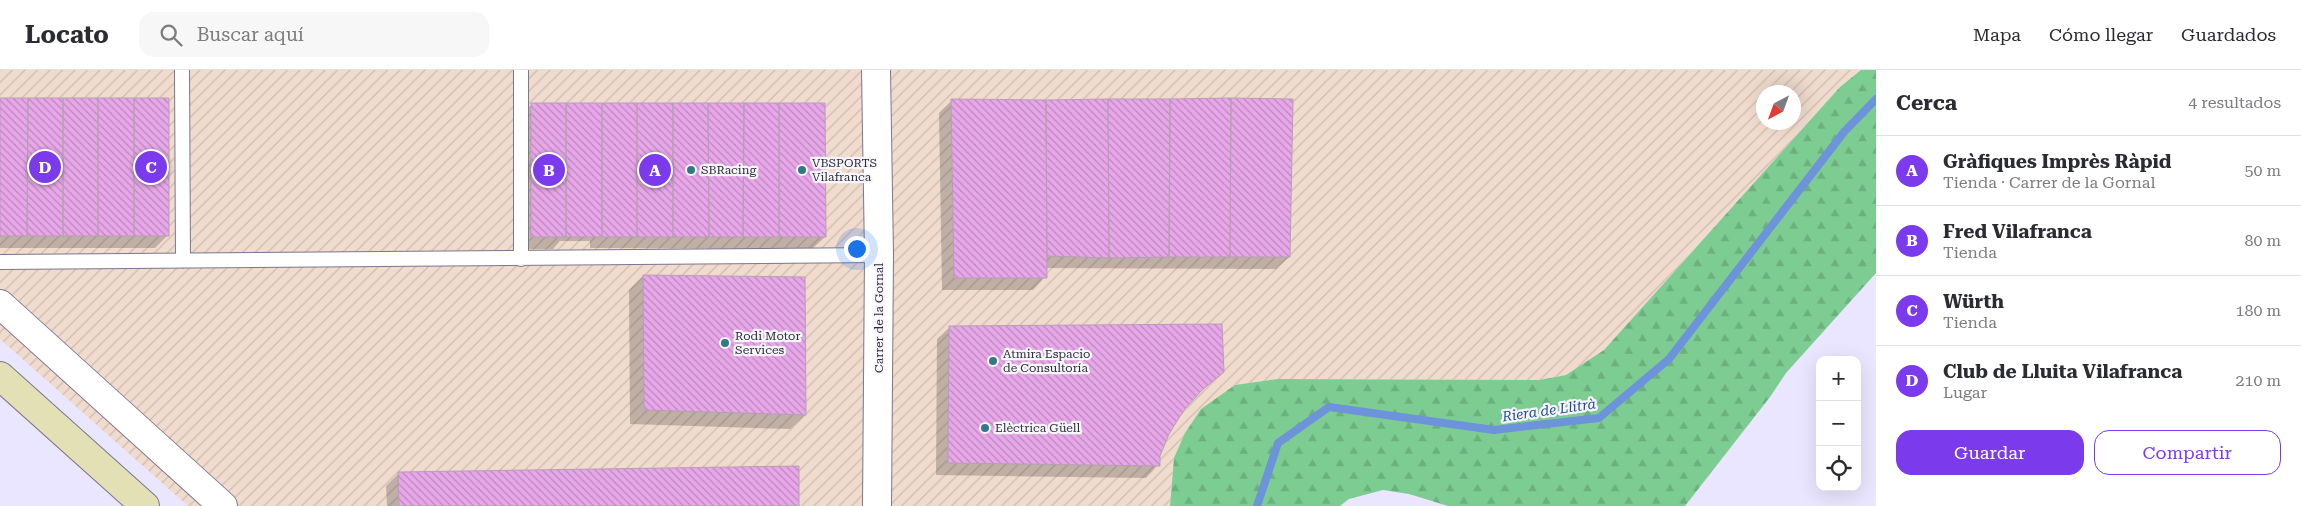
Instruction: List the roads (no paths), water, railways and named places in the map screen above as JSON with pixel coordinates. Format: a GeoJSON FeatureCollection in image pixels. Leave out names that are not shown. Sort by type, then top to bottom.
{"type":"FeatureCollection","features":[{"type":"Feature","properties":{"kind":"main road"},"geometry":{"type":"LineString","coordinates":[[0,376],[145,506]]}},
{"type":"Feature","properties":{"kind":"street","name":"Carrer de la Gornal"},"geometry":{"type":"LineString","coordinates":[[876,70],[879,255],[878,506]]}},
{"type":"Feature","properties":{"kind":"street"},"geometry":{"type":"LineString","coordinates":[[0,304],[223,506]]}},
{"type":"Feature","properties":{"kind":"lane"},"geometry":{"type":"LineString","coordinates":[[182,70],[183,261]]}},
{"type":"Feature","properties":{"kind":"lane"},"geometry":{"type":"LineString","coordinates":[[521,70],[521,259]]}},
{"type":"Feature","properties":{"kind":"lane"},"geometry":{"type":"LineString","coordinates":[[0,262],[879,255]]}},
{"type":"Feature","properties":{"kind":"waterway","name":"Riera de Llitrà"},"geometry":{"type":"LineString","coordinates":[[1257,506],[1278,443],[1329,407],[1494,430],[1599,418],[1669,359],[1844,132],[1876,99]]}},
{"type":"Feature","properties":{"kind":"place","name":"Club de Lluita Vilafranca"},"geometry":{"type":"Point","coordinates":[45,167]}},
{"type":"Feature","properties":{"kind":"place","name":"Würth"},"geometry":{"type":"Point","coordinates":[151,167]}},
{"type":"Feature","properties":{"kind":"place","name":"Fred Vilafranca"},"geometry":{"type":"Point","coordinates":[549,170]}},
{"type":"Feature","properties":{"kind":"place","name":"Gràfiques Imprès Ràpid"},"geometry":{"type":"Point","coordinates":[655,170]}},
{"type":"Feature","properties":{"kind":"place","name":"SBRacing"},"geometry":{"type":"Point","coordinates":[691,170]}},
{"type":"Feature","properties":{"kind":"place","name":"VBSPORTS Vilafranca"},"geometry":{"type":"Point","coordinates":[802,170]}},
{"type":"Feature","properties":{"kind":"place","name":"Rodi Motor Services"},"geometry":{"type":"Point","coordinates":[725,343]}},
{"type":"Feature","properties":{"kind":"place","name":"Atmira Espacio de Consultoría"},"geometry":{"type":"Point","coordinates":[993,361]}},
{"type":"Feature","properties":{"kind":"place","name":"Elèctrica Güell"},"geometry":{"type":"Point","coordinates":[985,428]}}]}
